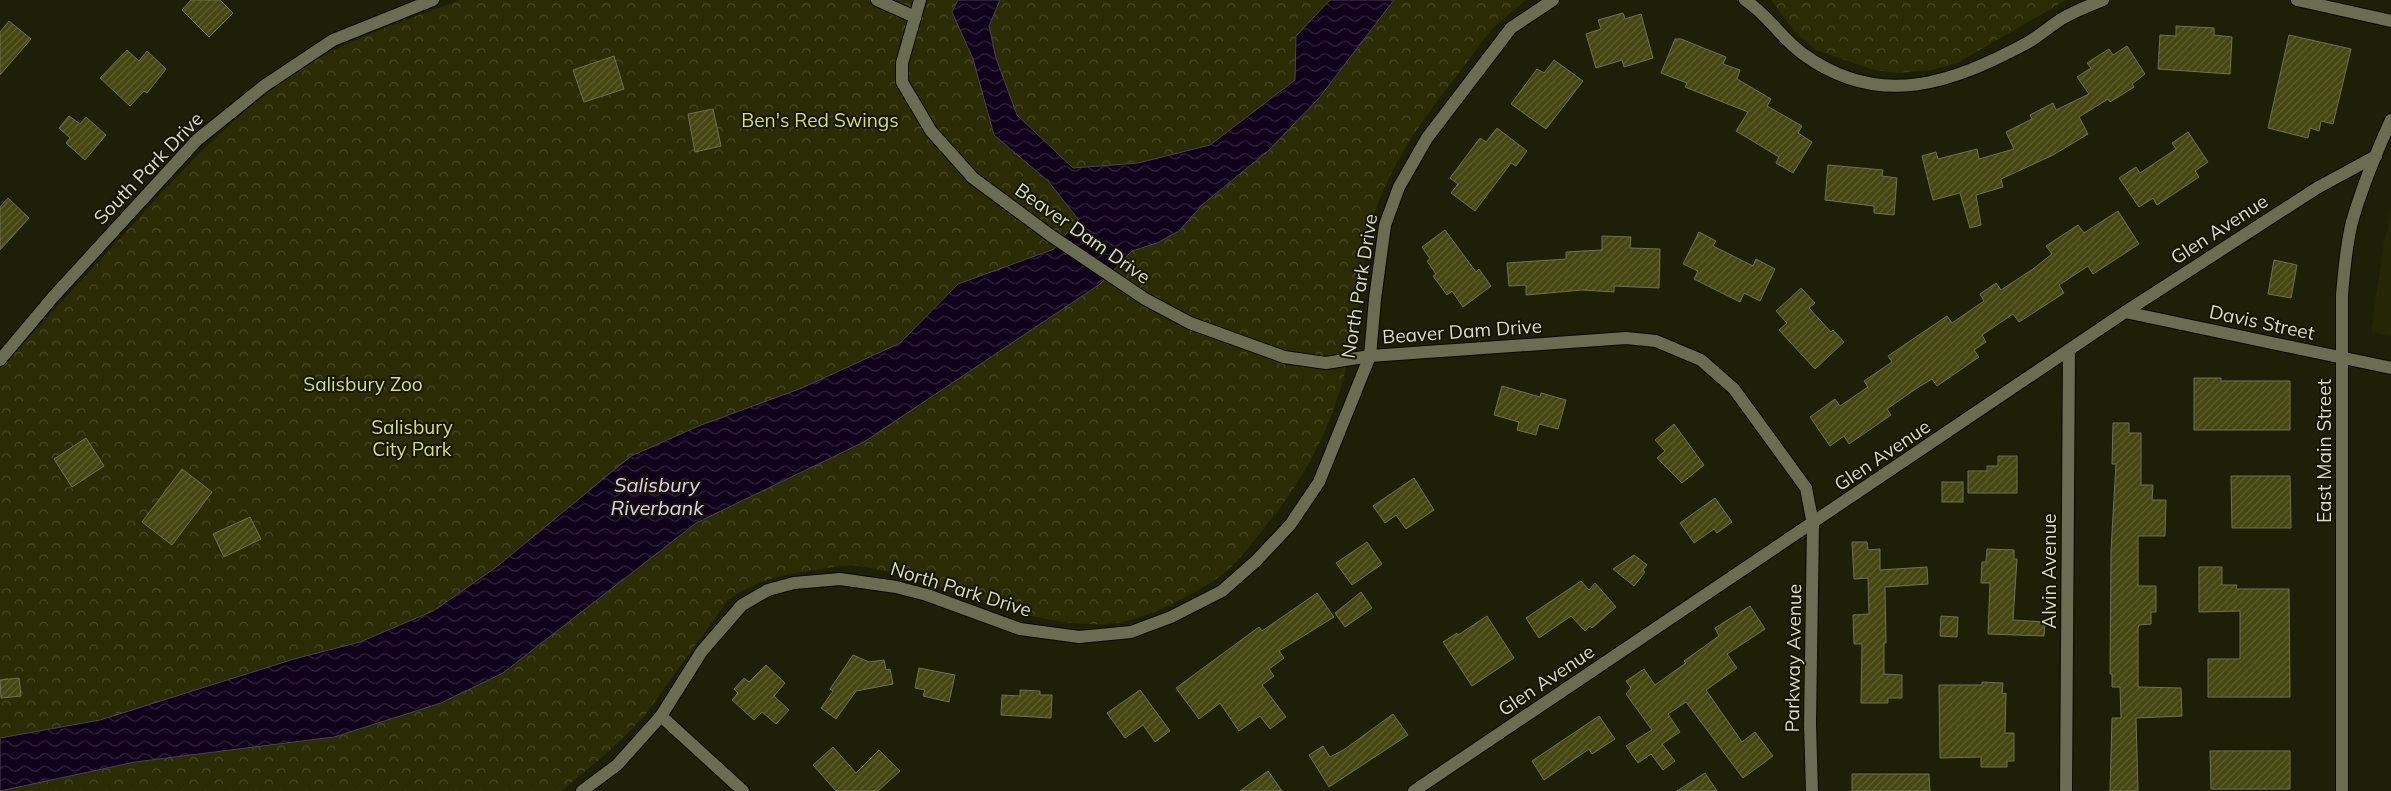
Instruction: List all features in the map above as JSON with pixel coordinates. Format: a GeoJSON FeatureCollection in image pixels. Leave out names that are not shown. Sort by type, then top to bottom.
{"type":"FeatureCollection","features":[{"type":"Feature","properties":{"kind":"street","name":"South Park Drive"},"geometry":{"type":"LineString","coordinates":[[0,360],[53,297],[197,140],[264,86],[333,40],[433,0]]}},
{"type":"Feature","properties":{"kind":"street"},"geometry":{"type":"LineString","coordinates":[[877,0],[916,17]]}},
{"type":"Feature","properties":{"kind":"street","name":"Beaver Dam Drive"},"geometry":{"type":"LineString","coordinates":[[920,0],[902,63],[902,82],[930,131],[973,178],[1050,235],[1145,299],[1190,323],[1284,358],[1326,363],[1370,356],[1626,338],[1656,342],[1701,360],[1734,389],[1806,488],[1813,524]]}},
{"type":"Feature","properties":{"kind":"street","name":"North Park Drive"},"geometry":{"type":"LineString","coordinates":[[582,791],[617,765],[661,716],[702,651],[742,605],[768,590],[794,583],[840,579],[896,586],[927,595],[1020,629],[1079,636],[1131,632],[1179,613],[1222,591],[1256,561],[1290,525],[1319,482],[1370,356],[1375,299],[1385,225],[1399,187],[1427,138],[1511,28],[1553,0]]}},
{"type":"Feature","properties":{"kind":"street"},"geometry":{"type":"LineString","coordinates":[[1745,0],[1756,7],[1802,54],[1834,72],[1859,82],[1916,86],[1974,69],[2029,42],[2064,17],[2104,0]]}},
{"type":"Feature","properties":{"kind":"street"},"geometry":{"type":"LineString","coordinates":[[2297,0],[2391,21]]}},
{"type":"Feature","properties":{"kind":"street","name":"East Main Street"},"geometry":{"type":"LineString","coordinates":[[2342,791],[2342,295],[2352,222],[2391,120]]}},
{"type":"Feature","properties":{"kind":"street","name":"Glen Avenue"},"geometry":{"type":"LineString","coordinates":[[1414,791],[2125,312],[2317,188],[2376,156]]}},
{"type":"Feature","properties":{"kind":"street","name":"Davis Street"},"geometry":{"type":"LineString","coordinates":[[2125,312],[2391,368]]}},
{"type":"Feature","properties":{"kind":"street","name":"Alvin Avenue"},"geometry":{"type":"LineString","coordinates":[[2066,791],[2069,351]]}},
{"type":"Feature","properties":{"kind":"street","name":"Parkway Avenue"},"geometry":{"type":"LineString","coordinates":[[1812,791],[1810,724],[1813,524]]}},
{"type":"Feature","properties":{"kind":"street"},"geometry":{"type":"LineString","coordinates":[[661,716],[743,791]]}},
{"type":"Feature","properties":{"kind":"shaded area"},"geometry":{"type":"Polygon","coordinates":[[[2391,211],[2391,336],[2371,332],[2383,248],[2391,211]]]}},
{"type":"Feature","properties":{"kind":"green space","name":"Salisbury City Park"},"geometry":{"type":"Polygon","coordinates":[[[460,0],[1526,0],[1485,37],[1412,137],[1382,192],[1371,224],[1358,311],[1346,369],[1329,421],[1305,469],[1290,494],[1239,558],[1224,573],[1192,594],[1134,619],[1107,624],[1074,623],[1012,611],[921,581],[890,572],[858,566],[841,566],[800,572],[768,580],[747,588],[728,600],[643,718],[605,755],[561,791],[0,791],[0,369],[185,168],[226,128],[270,91],[313,62],[353,41],[460,0]]]}},
{"type":"Feature","properties":{"kind":"green space"},"geometry":{"type":"Polygon","coordinates":[[[1771,0],[2066,0],[1957,63],[1932,70],[1898,73],[1874,70],[1816,50],[1796,33],[1771,0]]]}},
{"type":"Feature","properties":{"kind":"water","name":"Salisbury Riverbank"},"geometry":{"type":"Polygon","coordinates":[[[958,0],[1000,0],[989,26],[996,58],[1017,115],[1073,168],[1138,163],[1210,145],[1295,80],[1296,36],[1330,0],[1394,0],[1319,98],[1269,150],[1202,205],[1179,231],[1157,243],[1132,251],[1100,284],[864,442],[696,523],[503,673],[441,703],[334,737],[135,762],[0,791],[0,738],[100,720],[294,659],[360,642],[433,611],[495,568],[631,456],[701,425],[802,388],[900,343],[958,284],[1054,249],[1078,219],[1048,181],[994,135],[973,59],[952,12],[958,0]]]}},
{"type":"Feature","properties":{"kind":"building"},"geometry":{"type":"Polygon","coordinates":[[[191,0],[220,0],[233,13],[209,37],[182,10],[191,0]]]}},
{"type":"Feature","properties":{"kind":"building"},"geometry":{"type":"Polygon","coordinates":[[[1623,13],[1625,19],[1641,14],[1653,58],[1624,67],[1622,60],[1596,68],[1586,34],[1601,29],[1598,20],[1623,13]]]}},
{"type":"Feature","properties":{"kind":"building"},"geometry":{"type":"Polygon","coordinates":[[[9,21],[31,39],[0,75],[0,32],[9,21]]]}},
{"type":"Feature","properties":{"kind":"building"},"geometry":{"type":"Polygon","coordinates":[[[2176,26],[2214,28],[2214,35],[2232,37],[2230,74],[2158,69],[2160,35],[2176,36],[2176,26]]]}},
{"type":"Feature","properties":{"kind":"building"},"geometry":{"type":"Polygon","coordinates":[[[2289,35],[2351,49],[2333,124],[2321,121],[2319,131],[2310,128],[2308,138],[2268,128],[2289,35]]]}},
{"type":"Feature","properties":{"kind":"building"},"geometry":{"type":"Polygon","coordinates":[[[1675,39],[1681,39],[1726,57],[1723,64],[1740,70],[1737,79],[1771,99],[1767,106],[1802,126],[1798,133],[1812,142],[1793,173],[1776,163],[1779,157],[1736,131],[1748,112],[1685,87],[1687,83],[1661,73],[1675,39]]]}},
{"type":"Feature","properties":{"kind":"building"},"geometry":{"type":"Polygon","coordinates":[[[2127,46],[2145,74],[2132,84],[2134,87],[2110,102],[2108,99],[2079,117],[2088,134],[2053,155],[2001,179],[2003,187],[1976,195],[1981,225],[1970,228],[1960,193],[1933,200],[1922,156],[1936,152],[1938,159],[1977,149],[1979,159],[2014,149],[2006,132],[2032,119],[2030,115],[2053,103],[2056,110],[2089,94],[2077,77],[2091,68],[2087,63],[2109,49],[2113,55],[2127,46]]]}},
{"type":"Feature","properties":{"kind":"building"},"geometry":{"type":"Polygon","coordinates":[[[127,50],[139,61],[147,51],[166,69],[147,93],[144,91],[130,106],[100,78],[127,50]]]}},
{"type":"Feature","properties":{"kind":"building"},"geometry":{"type":"Polygon","coordinates":[[[614,56],[624,89],[584,102],[573,70],[614,56]]]}},
{"type":"Feature","properties":{"kind":"building"},"geometry":{"type":"Polygon","coordinates":[[[1554,60],[1583,81],[1546,129],[1511,104],[1537,69],[1544,73],[1554,60]]]}},
{"type":"Feature","properties":{"kind":"building"},"geometry":{"type":"Polygon","coordinates":[[[713,109],[721,146],[695,152],[688,114],[713,109]]]}},
{"type":"Feature","properties":{"kind":"building"},"geometry":{"type":"Polygon","coordinates":[[[69,116],[80,124],[86,117],[106,135],[85,160],[66,143],[70,138],[59,128],[69,116]]]}},
{"type":"Feature","properties":{"kind":"building"},"geometry":{"type":"Polygon","coordinates":[[[1497,128],[1527,151],[1516,166],[1511,163],[1475,211],[1451,193],[1458,184],[1450,178],[1480,138],[1486,142],[1497,128]]]}},
{"type":"Feature","properties":{"kind":"building"},"geometry":{"type":"Polygon","coordinates":[[[2188,132],[2208,162],[2195,171],[2199,177],[2157,205],[2153,198],[2139,207],[2119,178],[2136,167],[2140,173],[2176,149],[2172,143],[2188,132]]]}},
{"type":"Feature","properties":{"kind":"building"},"geometry":{"type":"Polygon","coordinates":[[[1828,165],[1883,170],[1882,176],[1897,178],[1894,215],[1874,213],[1874,206],[1825,200],[1828,165]]]}},
{"type":"Feature","properties":{"kind":"building"},"geometry":{"type":"Polygon","coordinates":[[[8,198],[29,218],[0,250],[0,207],[8,198]]]}},
{"type":"Feature","properties":{"kind":"building"},"geometry":{"type":"Polygon","coordinates":[[[2118,211],[2139,244],[2093,274],[2088,266],[2059,285],[2064,293],[2019,322],[2013,314],[1982,335],[1986,342],[1974,350],[1979,357],[1937,386],[1932,379],[1917,388],[1887,409],[1891,415],[1849,444],[1844,436],[1830,446],[1810,417],[1835,399],[1840,406],[1868,387],[1864,381],[1892,362],[1888,356],[1947,316],[1952,323],[1984,301],[1980,294],[1996,283],[2001,290],[2033,269],[2052,254],[2046,246],[2078,225],[2084,233],[2118,211]]]}},
{"type":"Feature","properties":{"kind":"building"},"geometry":{"type":"Polygon","coordinates":[[[1445,230],[1476,272],[1479,269],[1491,286],[1463,307],[1452,291],[1447,295],[1433,276],[1436,274],[1427,261],[1430,259],[1422,247],[1445,230]]]}},
{"type":"Feature","properties":{"kind":"building"},"geometry":{"type":"Polygon","coordinates":[[[1699,232],[1716,241],[1713,246],[1753,266],[1756,259],[1775,269],[1760,301],[1744,293],[1740,302],[1694,279],[1698,271],[1683,264],[1699,232]]]}},
{"type":"Feature","properties":{"kind":"building"},"geometry":{"type":"Polygon","coordinates":[[[1602,236],[1631,237],[1630,248],[1660,249],[1659,288],[1614,286],[1614,292],[1582,290],[1526,295],[1526,285],[1509,286],[1507,263],[1566,259],[1566,252],[1602,250],[1602,236]]]}},
{"type":"Feature","properties":{"kind":"building"},"geometry":{"type":"Polygon","coordinates":[[[2274,260],[2297,265],[2291,298],[2268,294],[2274,260]]]}},
{"type":"Feature","properties":{"kind":"building"},"geometry":{"type":"Polygon","coordinates":[[[1801,288],[1815,303],[1809,308],[1831,332],[1833,330],[1844,342],[1815,369],[1779,330],[1787,323],[1776,311],[1801,288]]]}},
{"type":"Feature","properties":{"kind":"building"},"geometry":{"type":"Polygon","coordinates":[[[2194,378],[2221,378],[2221,381],[2290,381],[2290,430],[2194,430],[2194,378]]]}},
{"type":"Feature","properties":{"kind":"building"},"geometry":{"type":"Polygon","coordinates":[[[1502,386],[1540,397],[1541,393],[1566,400],[1558,429],[1539,424],[1536,435],[1517,430],[1519,422],[1494,415],[1502,386]]]}},
{"type":"Feature","properties":{"kind":"building"},"geometry":{"type":"Polygon","coordinates":[[[2113,423],[2129,423],[2129,433],[2141,433],[2141,485],[2153,485],[2152,500],[2166,500],[2165,536],[2138,536],[2138,586],[2156,586],[2156,612],[2151,612],[2151,624],[2139,625],[2138,628],[2138,687],[2181,688],[2182,716],[2136,718],[2138,791],[2110,791],[2112,718],[2121,718],[2120,687],[2112,687],[2112,674],[2110,674],[2111,550],[2116,464],[2112,464],[2113,423]]]}},
{"type":"Feature","properties":{"kind":"building"},"geometry":{"type":"Polygon","coordinates":[[[1674,424],[1704,465],[1682,483],[1657,458],[1665,451],[1655,440],[1674,424]]]}},
{"type":"Feature","properties":{"kind":"building"},"geometry":{"type":"Polygon","coordinates":[[[86,438],[104,466],[72,487],[54,459],[86,438]]]}},
{"type":"Feature","properties":{"kind":"building"},"geometry":{"type":"Polygon","coordinates":[[[1998,456],[2017,456],[2017,493],[1968,493],[1968,471],[1987,471],[1987,466],[1998,466],[1998,456]]]}},
{"type":"Feature","properties":{"kind":"building"},"geometry":{"type":"Polygon","coordinates":[[[182,469],[212,492],[172,545],[142,522],[182,469]]]}},
{"type":"Feature","properties":{"kind":"building"},"geometry":{"type":"Polygon","coordinates":[[[2231,476],[2290,476],[2291,528],[2232,528],[2231,476]]]}},
{"type":"Feature","properties":{"kind":"building"},"geometry":{"type":"Polygon","coordinates":[[[1414,478],[1434,510],[1406,529],[1396,515],[1385,523],[1373,506],[1414,478]]]}},
{"type":"Feature","properties":{"kind":"building"},"geometry":{"type":"Polygon","coordinates":[[[1942,482],[1963,482],[1963,502],[1942,502],[1942,482]]]}},
{"type":"Feature","properties":{"kind":"building"},"geometry":{"type":"Polygon","coordinates":[[[1715,498],[1732,522],[1717,533],[1714,529],[1694,543],[1680,523],[1715,498]]]}},
{"type":"Feature","properties":{"kind":"building"},"geometry":{"type":"Polygon","coordinates":[[[250,517],[261,539],[224,557],[213,534],[250,517]]]}},
{"type":"Feature","properties":{"kind":"building"},"geometry":{"type":"Polygon","coordinates":[[[1367,542],[1382,564],[1352,585],[1336,563],[1367,542]]]}},
{"type":"Feature","properties":{"kind":"building"},"geometry":{"type":"Polygon","coordinates":[[[1852,542],[1867,542],[1868,550],[1880,549],[1880,570],[1927,567],[1928,584],[1885,587],[1886,643],[1884,643],[1884,674],[1902,675],[1902,698],[1888,698],[1888,703],[1861,703],[1862,644],[1854,644],[1853,615],[1869,614],[1868,578],[1854,579],[1852,542]]]}},
{"type":"Feature","properties":{"kind":"building"},"geometry":{"type":"Polygon","coordinates":[[[1987,549],[2014,550],[2014,559],[2017,559],[2013,620],[2045,622],[2044,636],[1988,634],[1990,583],[1981,583],[1982,562],[1986,562],[1987,549]]]}},
{"type":"Feature","properties":{"kind":"building"},"geometry":{"type":"Polygon","coordinates":[[[1634,555],[1647,565],[1643,570],[1645,572],[1634,586],[1613,569],[1634,555]]]}},
{"type":"Feature","properties":{"kind":"building"},"geometry":{"type":"Polygon","coordinates":[[[2199,567],[2222,567],[2222,585],[2237,585],[2236,589],[2289,589],[2290,697],[2208,697],[2208,659],[2240,659],[2240,611],[2199,612],[2199,567]]]}},
{"type":"Feature","properties":{"kind":"building"},"geometry":{"type":"Polygon","coordinates":[[[1581,581],[1589,590],[1595,583],[1616,607],[1592,628],[1590,626],[1585,631],[1571,616],[1539,638],[1526,618],[1581,581]]]}},
{"type":"Feature","properties":{"kind":"building"},"geometry":{"type":"Polygon","coordinates":[[[1361,592],[1372,608],[1345,627],[1335,613],[1361,592]]]}},
{"type":"Feature","properties":{"kind":"building"},"geometry":{"type":"Polygon","coordinates":[[[1317,593],[1334,617],[1279,651],[1284,658],[1269,669],[1274,676],[1262,685],[1286,717],[1270,729],[1260,716],[1239,731],[1220,703],[1199,719],[1176,688],[1259,627],[1262,631],[1317,593]]]}},
{"type":"Feature","properties":{"kind":"building"},"geometry":{"type":"Polygon","coordinates":[[[1750,606],[1765,629],[1727,654],[1737,668],[1706,690],[1742,742],[1755,732],[1773,756],[1743,778],[1686,702],[1668,714],[1680,732],[1662,744],[1675,761],[1663,770],[1651,754],[1638,763],[1626,746],[1652,730],[1626,694],[1631,688],[1626,681],[1644,669],[1655,685],[1719,636],[1715,628],[1750,606]]]}},
{"type":"Feature","properties":{"kind":"building"},"geometry":{"type":"Polygon","coordinates":[[[1487,616],[1514,658],[1472,686],[1443,642],[1457,633],[1458,635],[1487,616]]]}},
{"type":"Feature","properties":{"kind":"building"},"geometry":{"type":"Polygon","coordinates":[[[1941,616],[1958,617],[1957,637],[1940,636],[1941,616]]]}},
{"type":"Feature","properties":{"kind":"building"},"geometry":{"type":"Polygon","coordinates":[[[853,655],[869,662],[884,660],[886,670],[890,669],[893,684],[856,691],[836,719],[821,708],[833,691],[830,689],[853,655]]]}},
{"type":"Feature","properties":{"kind":"building"},"geometry":{"type":"Polygon","coordinates":[[[766,665],[785,683],[774,696],[789,710],[776,724],[762,712],[754,720],[732,700],[738,693],[734,689],[744,678],[749,682],[766,665]]]}},
{"type":"Feature","properties":{"kind":"building"},"geometry":{"type":"Polygon","coordinates":[[[919,668],[955,675],[949,702],[923,696],[925,690],[915,688],[919,668]]]}},
{"type":"Feature","properties":{"kind":"building"},"geometry":{"type":"Polygon","coordinates":[[[19,678],[21,696],[1,698],[0,680],[19,678]]]}},
{"type":"Feature","properties":{"kind":"building"},"geometry":{"type":"Polygon","coordinates":[[[1982,682],[2003,683],[2002,694],[2006,693],[2005,733],[2014,733],[2014,761],[2007,761],[2007,767],[1981,767],[1981,757],[1940,758],[1939,685],[1982,685],[1982,682]]]}},
{"type":"Feature","properties":{"kind":"building"},"geometry":{"type":"Polygon","coordinates":[[[1020,690],[1040,691],[1040,695],[1052,695],[1051,718],[1001,715],[1002,695],[1020,696],[1020,690]]]}},
{"type":"Feature","properties":{"kind":"building"},"geometry":{"type":"Polygon","coordinates":[[[1140,690],[1170,731],[1155,742],[1143,725],[1125,738],[1107,713],[1140,690]]]}},
{"type":"Feature","properties":{"kind":"building"},"geometry":{"type":"Polygon","coordinates":[[[1393,714],[1408,735],[1329,787],[1309,755],[1323,746],[1330,757],[1345,749],[1393,714]]]}},
{"type":"Feature","properties":{"kind":"building"},"geometry":{"type":"Polygon","coordinates":[[[1599,716],[1615,739],[1592,754],[1589,749],[1544,780],[1532,761],[1599,716]]]}},
{"type":"Feature","properties":{"kind":"building"},"geometry":{"type":"Polygon","coordinates":[[[833,747],[856,773],[879,750],[900,771],[878,791],[836,791],[813,765],[833,747]]]}},
{"type":"Feature","properties":{"kind":"building"},"geometry":{"type":"Polygon","coordinates":[[[2210,751],[2290,751],[2290,789],[2211,789],[2210,751]]]}},
{"type":"Feature","properties":{"kind":"building"},"geometry":{"type":"Polygon","coordinates":[[[1268,771],[1282,791],[1240,791],[1268,771]]]}},
{"type":"Feature","properties":{"kind":"building"},"geometry":{"type":"Polygon","coordinates":[[[1705,773],[1717,791],[1677,791],[1705,773]]]}},
{"type":"Feature","properties":{"kind":"building"},"geometry":{"type":"Polygon","coordinates":[[[1852,774],[1929,774],[1930,791],[1852,791],[1852,774]]]}},
{"type":"Feature","properties":{"kind":"park label","name":"Ben's Red Swings"},"geometry":{"type":"Point","coordinates":[820,120]}},
{"type":"Feature","properties":{"kind":"park label","name":"Salisbury Zoo"},"geometry":{"type":"Point","coordinates":[363,384]}}]}
